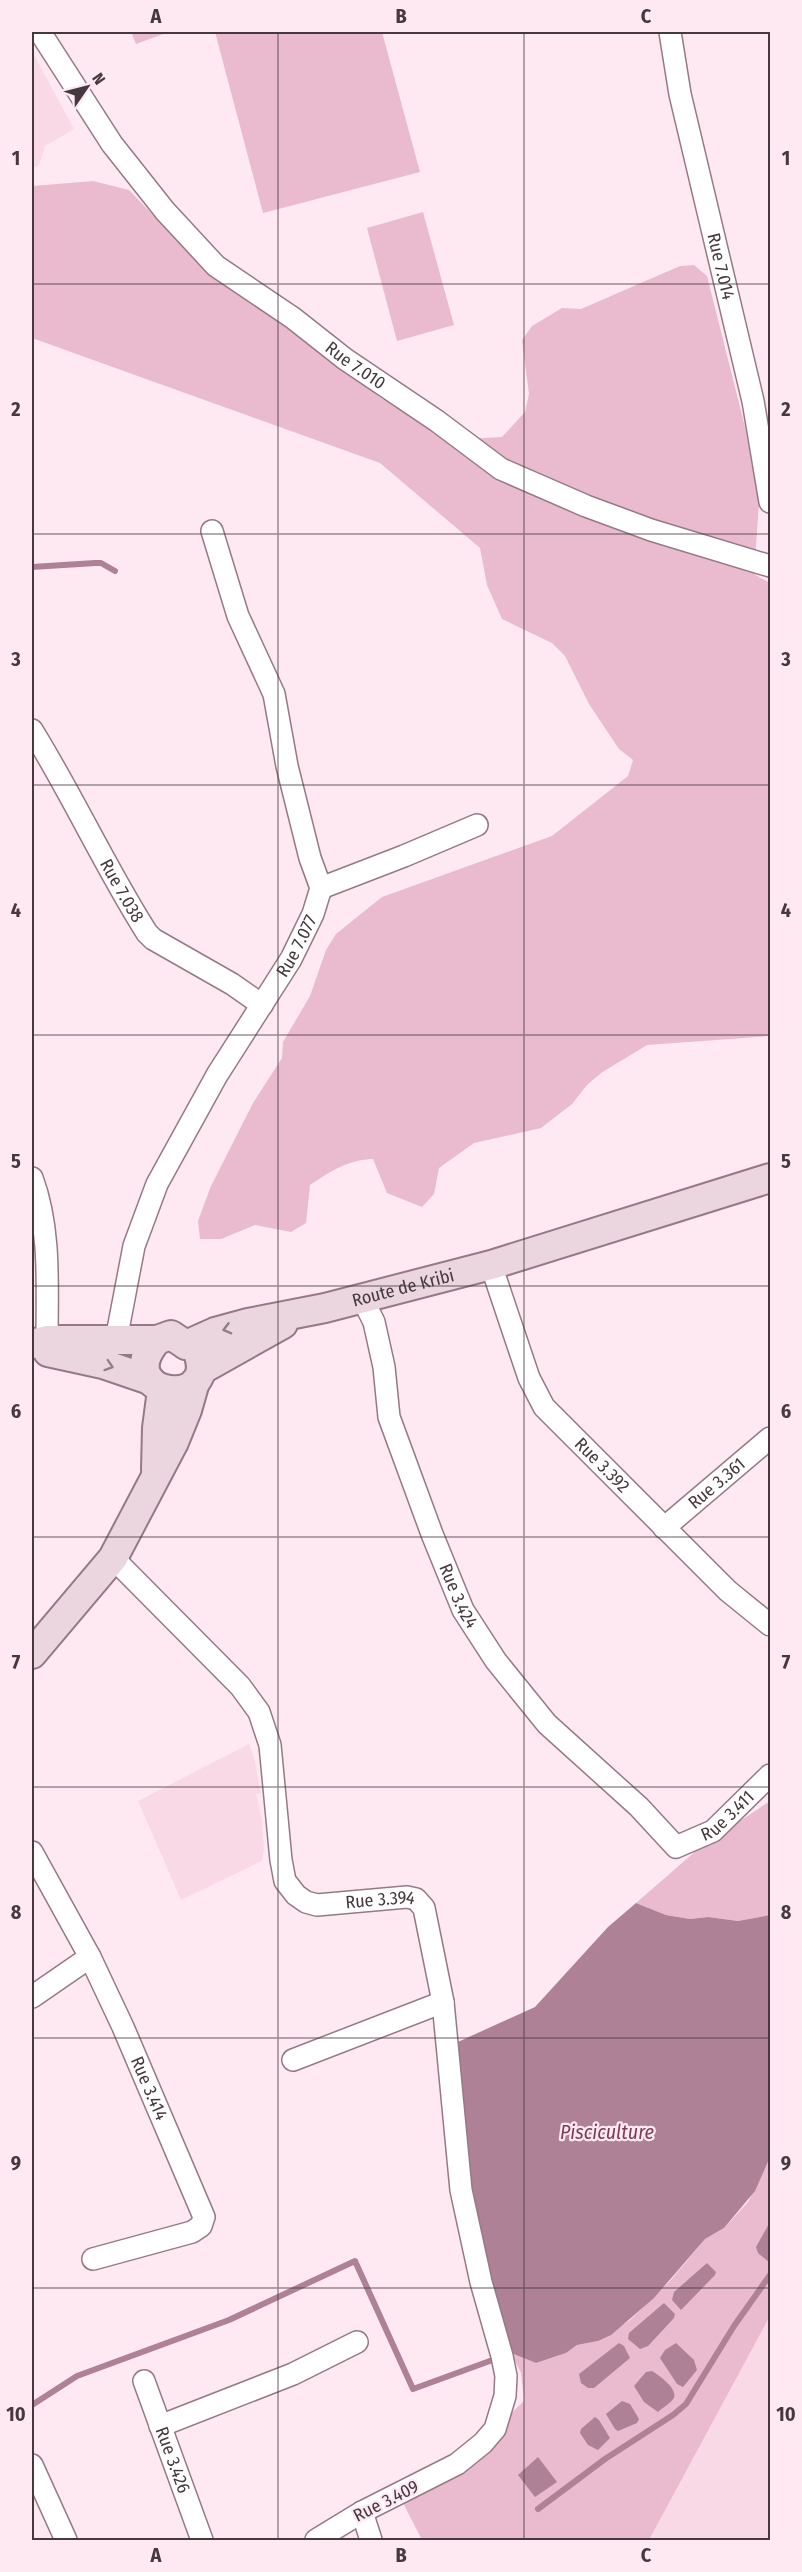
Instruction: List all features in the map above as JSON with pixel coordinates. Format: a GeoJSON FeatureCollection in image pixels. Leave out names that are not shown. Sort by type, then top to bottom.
{"type":"FeatureCollection","features":[{"type":"Feature","properties":{"kind":"main road","name":"Route de Kribi"},"geometry":{"type":"LineString","coordinates":[[186,1345],[215,1332],[237,1326],[325,1308],[490,1265],[771,1178]]}},
{"type":"Feature","properties":{"kind":"main road"},"geometry":{"type":"LineString","coordinates":[[36,1344],[103,1364],[174,1392],[186,1389],[198,1376],[289,1321],[325,1308]]}},
{"type":"Feature","properties":{"kind":"main road"},"geometry":{"type":"LineString","coordinates":[[32,1654],[113,1558],[188,1410],[201,1357],[195,1346],[186,1345],[171,1335],[157,1340],[36,1344]]}},
{"type":"Feature","properties":{"kind":"main road"},"geometry":{"type":"LineString","coordinates":[[156,1474],[156,1385],[145,1366],[147,1352],[157,1340]]}},
{"type":"Feature","properties":{"kind":"street","name":"Rue 7.010"},"geometry":{"type":"LineString","coordinates":[[40,32],[112,144],[165,211],[216,266],[293,318],[345,359],[438,421],[501,469],[651,530],[771,566]]}},
{"type":"Feature","properties":{"kind":"street","name":"Rue 7.014"},"geometry":{"type":"LineString","coordinates":[[670,32],[680,94],[753,400],[771,502]]}},
{"type":"Feature","properties":{"kind":"street"},"geometry":{"type":"LineString","coordinates":[[212,531],[238,616],[274,694],[287,766],[310,858],[321,888],[477,825]]}},
{"type":"Feature","properties":{"kind":"street","name":"Rue 7.038"},"geometry":{"type":"LineString","coordinates":[[32,730],[65,784],[97,849],[147,933],[153,939],[232,984],[262,1005]]}},
{"type":"Feature","properties":{"kind":"street","name":"Rue 7.077"},"geometry":{"type":"LineString","coordinates":[[116,1340],[134,1246],[157,1185],[217,1075],[291,959],[313,914],[321,888]]}},
{"type":"Feature","properties":{"kind":"street"},"geometry":{"type":"LineString","coordinates":[[32,1178],[47,1256],[36,1344]]}},
{"type":"Feature","properties":{"kind":"street","name":"Rue 3.392"},"geometry":{"type":"LineString","coordinates":[[490,1265],[529,1378],[544,1407],[728,1591],[771,1625]]}},
{"type":"Feature","properties":{"kind":"street","name":"Rue 3.424"},"geometry":{"type":"LineString","coordinates":[[362,1298],[374,1322],[384,1367],[389,1417],[463,1610],[496,1661],[547,1724],[639,1807],[676,1847]]}},
{"type":"Feature","properties":{"kind":"street","name":"Rue 3.361"},"geometry":{"type":"LineString","coordinates":[[663,1528],[771,1438]]}},
{"type":"Feature","properties":{"kind":"street","name":"Rue 3.394"},"geometry":{"type":"LineString","coordinates":[[113,1558],[240,1686],[259,1712],[270,1745],[280,1860],[285,1881],[296,1894],[306,1902],[317,1905],[406,1897],[416,1899],[424,1908],[443,2002],[461,2190],[481,2282],[506,2376],[505,2396],[500,2412]]}},
{"type":"Feature","properties":{"kind":"street","name":"Rue 3.411"},"geometry":{"type":"LineString","coordinates":[[676,1847],[713,1831],[771,1775]]}},
{"type":"Feature","properties":{"kind":"street","name":"Rue 3.414"},"geometry":{"type":"LineString","coordinates":[[32,1852],[90,1957],[123,2027],[204,2217],[201,2226],[192,2232],[93,2259]]}},
{"type":"Feature","properties":{"kind":"street"},"geometry":{"type":"LineString","coordinates":[[32,1997],[90,1957]]}},
{"type":"Feature","properties":{"kind":"street"},"geometry":{"type":"LineString","coordinates":[[292,2060],[443,2002]]}},
{"type":"Feature","properties":{"kind":"street"},"geometry":{"type":"LineString","coordinates":[[160,2426],[293,2374],[357,2342]]}},
{"type":"Feature","properties":{"kind":"street","name":"Rue 3.426"},"geometry":{"type":"LineString","coordinates":[[144,2381],[201,2541]]}},
{"type":"Feature","properties":{"kind":"street","name":"Rue 3.409"},"geometry":{"type":"LineString","coordinates":[[315,2541],[362,2512],[457,2464],[483,2443],[495,2429],[500,2412]]}},
{"type":"Feature","properties":{"kind":"street"},"geometry":{"type":"LineString","coordinates":[[32,2465],[66,2541]]}},
{"type":"Feature","properties":{"kind":"street"},"geometry":{"type":"LineString","coordinates":[[362,2512],[371,2541]]}},
{"type":"Feature","properties":{"kind":"shaded area"},"geometry":{"type":"Polygon","coordinates":[[[131,32],[165,32],[166,33],[136,44],[131,32]]]}},
{"type":"Feature","properties":{"kind":"shaded area"},"geometry":{"type":"Polygon","coordinates":[[[215,32],[382,32],[420,172],[263,213],[215,32]]]}},
{"type":"Feature","properties":{"kind":"shaded area"},"geometry":{"type":"Polygon","coordinates":[[[32,51],[74,129],[45,146],[39,165],[32,169],[32,51]]]}},
{"type":"Feature","properties":{"kind":"shaded area"},"geometry":{"type":"Polygon","coordinates":[[[93,181],[129,190],[196,260],[325,348],[380,398],[465,439],[502,437],[525,412],[529,394],[522,340],[532,326],[562,308],[581,309],[680,266],[694,265],[707,276],[745,427],[759,503],[754,574],[770,583],[770,1036],[647,1045],[601,1073],[587,1085],[572,1104],[541,1128],[474,1143],[439,1168],[434,1194],[422,1207],[387,1193],[373,1159],[364,1160],[340,1167],[310,1185],[306,1223],[291,1232],[255,1225],[221,1239],[200,1239],[198,1221],[211,1186],[253,1103],[282,1058],[283,1042],[310,996],[326,950],[336,934],[382,897],[552,836],[628,776],[633,760],[619,749],[589,704],[565,656],[552,643],[502,619],[487,585],[480,548],[380,463],[32,338],[32,186],[93,181]]]}},
{"type":"Feature","properties":{"kind":"shaded area"},"geometry":{"type":"Polygon","coordinates":[[[423,212],[454,325],[397,341],[367,228],[423,212]]]}},
{"type":"Feature","properties":{"kind":"shaded area"},"geometry":{"type":"Polygon","coordinates":[[[249,1744],[261,1793],[256,1794],[262,1819],[264,1849],[262,1861],[181,1900],[138,1801],[249,1744]]]}},
{"type":"Feature","properties":{"kind":"shaded area"},"geometry":{"type":"Polygon","coordinates":[[[770,1801],[770,1915],[738,1921],[708,1917],[690,1919],[666,1915],[636,1903],[697,1850],[770,1801]]]}},
{"type":"Feature","properties":{"kind":"shaded area"},"geometry":{"type":"Polygon","coordinates":[[[770,2157],[770,2316],[649,2540],[422,2540],[403,2503],[475,2448],[524,2401],[521,2373],[511,2353],[536,2363],[566,2353],[577,2345],[598,2341],[630,2320],[670,2281],[705,2239],[724,2228],[748,2202],[770,2157]]]}},
{"type":"Feature","properties":{"kind":"shaded area"},"geometry":{"type":"Polygon","coordinates":[[[770,2316],[770,2540],[649,2540],[770,2316]]]}},
{"type":"Feature","properties":{"kind":"water","name":"Pisciculture"},"geometry":{"type":"Polygon","coordinates":[[[636,1903],[666,1915],[690,1919],[708,1917],[738,1921],[770,1915],[770,2157],[755,2191],[724,2228],[705,2239],[654,2298],[611,2335],[598,2341],[577,2345],[566,2353],[536,2363],[511,2353],[474,2232],[449,2046],[535,2007],[608,1927],[636,1903]]]}},
{"type":"Feature","properties":{"kind":"water"},"geometry":{"type":"Polygon","coordinates":[[[770,2222],[770,2263],[758,2253],[756,2247],[770,2222]]]}},
{"type":"Feature","properties":{"kind":"water"},"geometry":{"type":"Polygon","coordinates":[[[707,2263],[716,2272],[715,2275],[681,2310],[672,2300],[674,2292],[707,2263]]]}},
{"type":"Feature","properties":{"kind":"water"},"geometry":{"type":"Polygon","coordinates":[[[664,2303],[675,2314],[674,2318],[648,2346],[640,2349],[628,2339],[629,2333],[664,2303]]]}},
{"type":"Feature","properties":{"kind":"water"},"geometry":{"type":"Polygon","coordinates":[[[619,2343],[624,2346],[630,2358],[594,2388],[588,2388],[581,2383],[579,2374],[619,2343]]]}},
{"type":"Feature","properties":{"kind":"water"},"geometry":{"type":"Polygon","coordinates":[[[676,2343],[694,2360],[697,2370],[683,2387],[677,2384],[660,2358],[665,2350],[676,2343]]]}},
{"type":"Feature","properties":{"kind":"water"},"geometry":{"type":"Polygon","coordinates":[[[652,2371],[667,2383],[674,2394],[673,2400],[658,2412],[644,2402],[634,2386],[646,2372],[652,2371]]]}},
{"type":"Feature","properties":{"kind":"water"},"geometry":{"type":"Polygon","coordinates":[[[622,2401],[630,2404],[639,2419],[637,2423],[618,2431],[606,2414],[622,2401]]]}},
{"type":"Feature","properties":{"kind":"water"},"geometry":{"type":"Polygon","coordinates":[[[595,2417],[610,2438],[598,2450],[588,2445],[580,2433],[581,2429],[595,2417]]]}},
{"type":"Feature","properties":{"kind":"water"},"geometry":{"type":"Polygon","coordinates":[[[538,2457],[557,2482],[535,2497],[518,2475],[538,2457]]]}},
{"type":"Feature","properties":{"kind":"waterway"},"geometry":{"type":"LineString","coordinates":[[32,567],[101,563],[115,571]]}},
{"type":"Feature","properties":{"kind":"waterway"},"geometry":{"type":"LineString","coordinates":[[32,2405],[77,2376],[229,2320],[355,2261],[413,2389],[498,2358]]}},
{"type":"Feature","properties":{"kind":"waterway"},"geometry":{"type":"LineString","coordinates":[[538,2509],[605,2459],[686,2404],[734,2326],[770,2275]]}}]}
